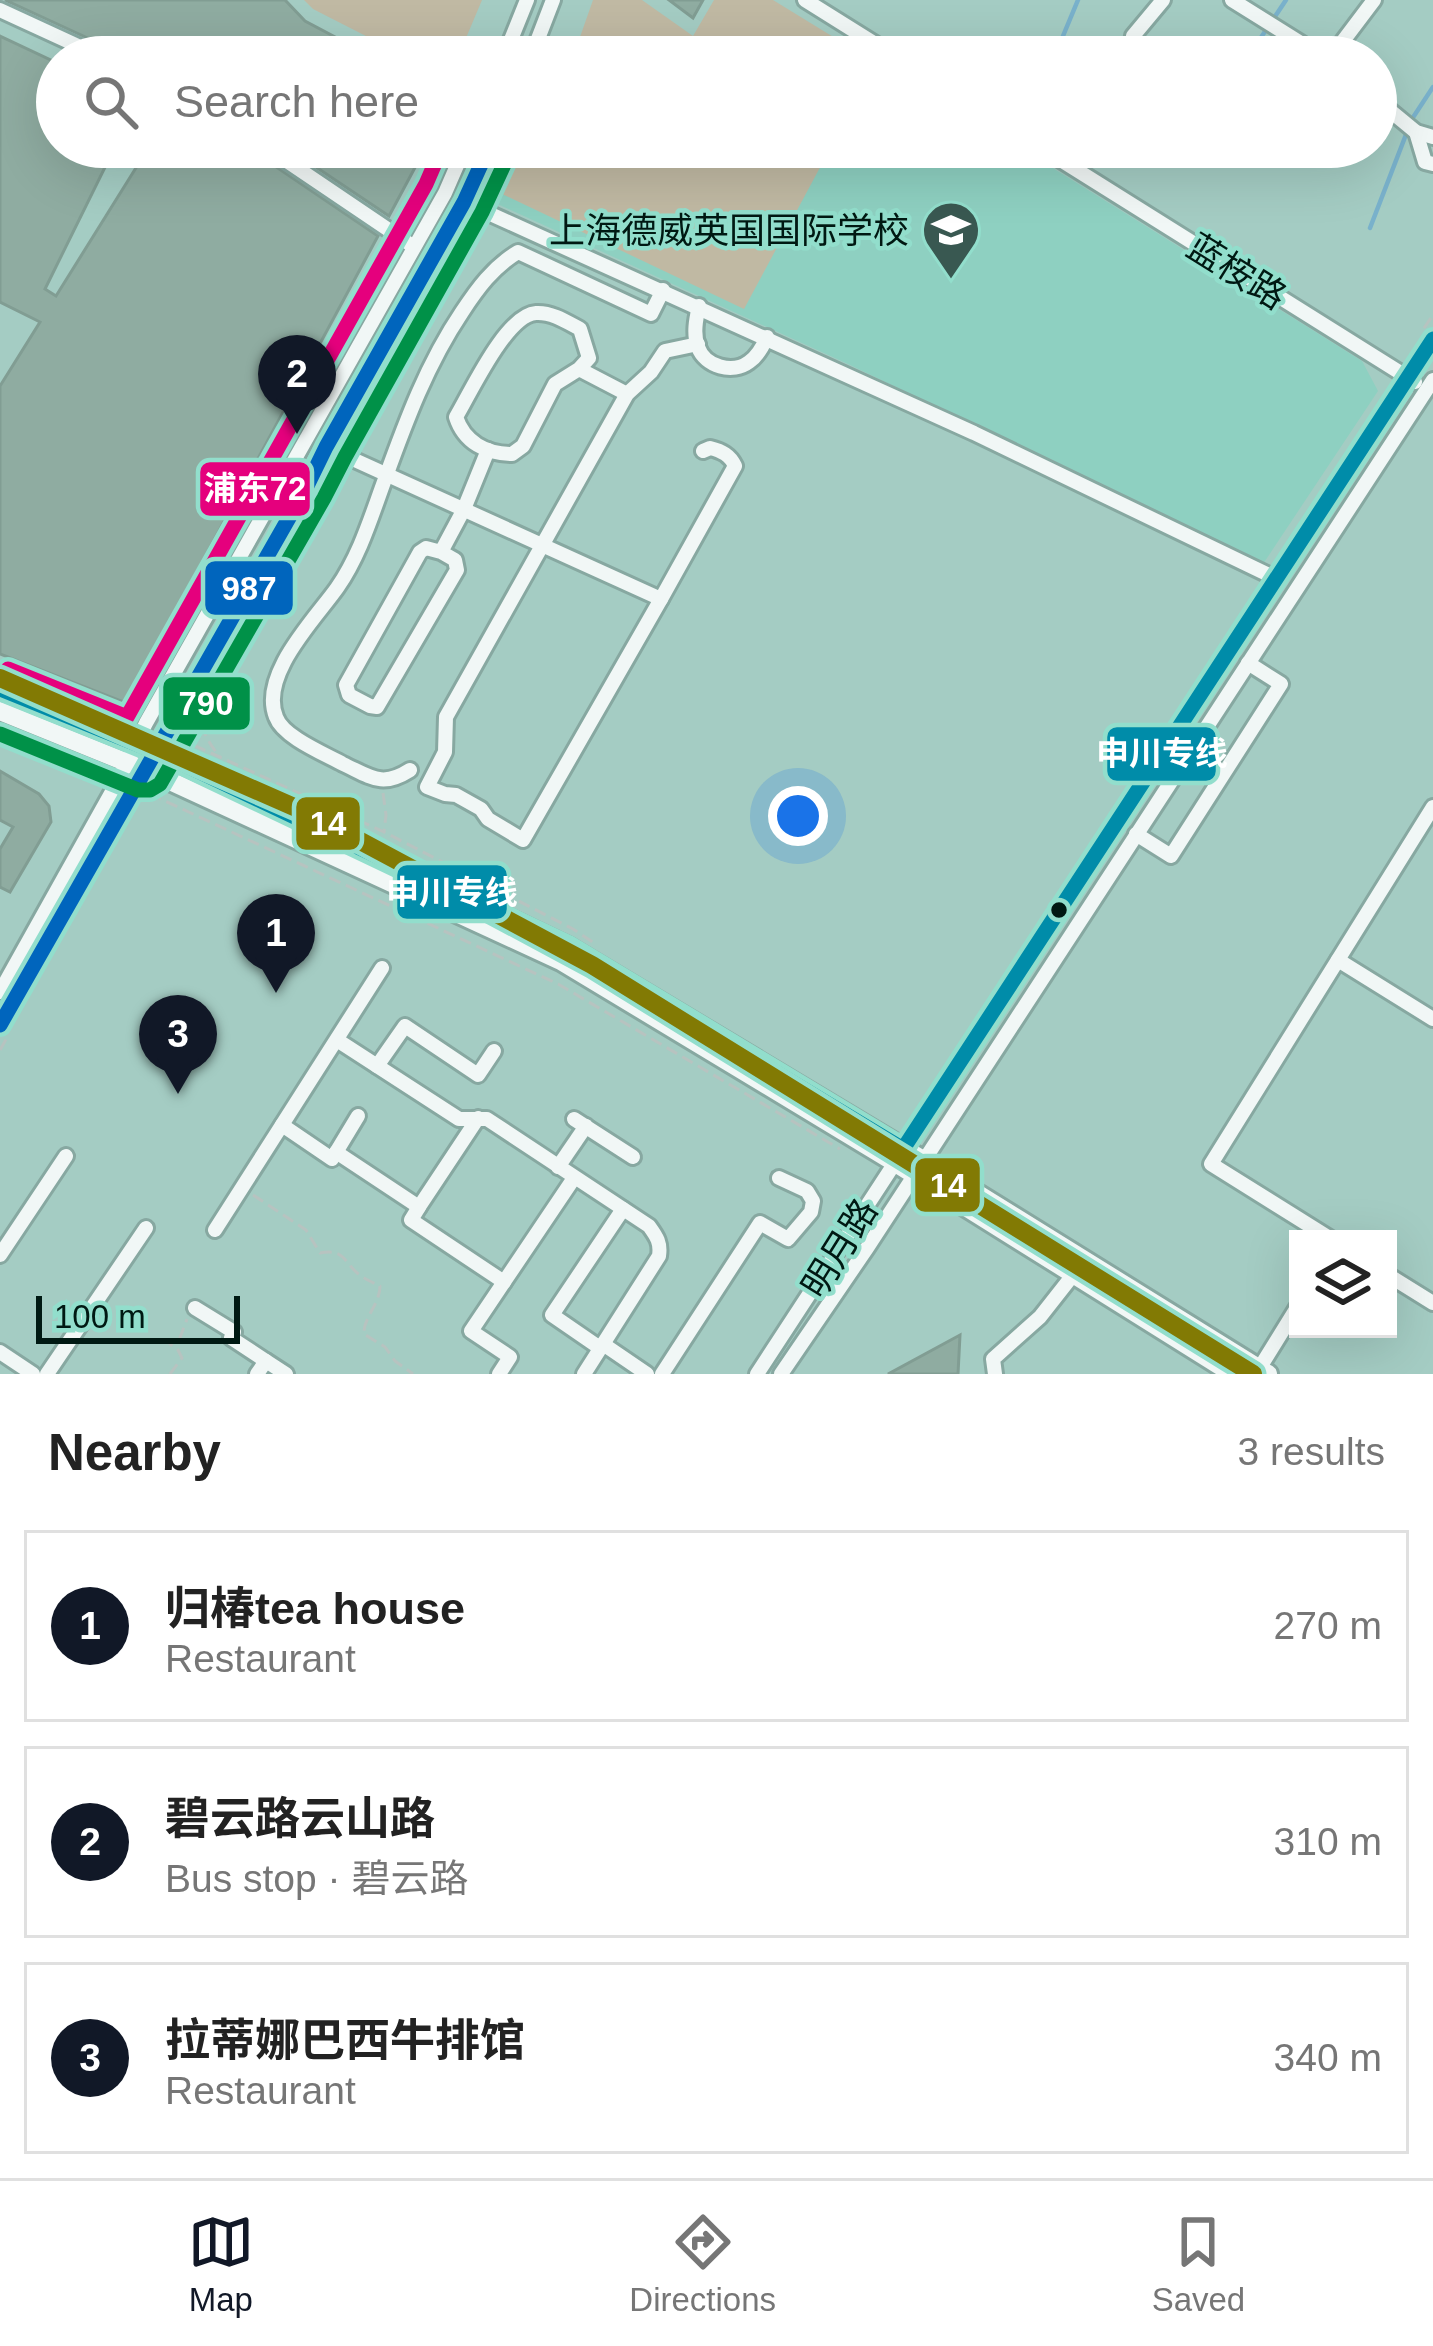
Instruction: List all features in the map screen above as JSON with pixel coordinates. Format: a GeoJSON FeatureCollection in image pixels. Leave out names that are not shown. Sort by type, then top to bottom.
{"type":"FeatureCollection","features":[{"type":"Feature","properties":{"kind":"main road"},"geometry":{"type":"LineString","coordinates":[[0,689],[156,752],[568,947],[898,1155],[913,1175],[1232,1374]]}},
{"type":"Feature","properties":{"kind":"main road"},"geometry":{"type":"LineString","coordinates":[[0,710],[131,775],[561,961],[898,1155]]}},
{"type":"Feature","properties":{"kind":"main road"},"geometry":{"type":"LineString","coordinates":[[913,1175],[1264,1371]]}},
{"type":"Feature","properties":{"kind":"street"},"geometry":{"type":"LineString","coordinates":[[512,36],[527,0]]}},
{"type":"Feature","properties":{"kind":"street"},"geometry":{"type":"LineString","coordinates":[[539,36],[553,0]]}},
{"type":"Feature","properties":{"kind":"street"},"geometry":{"type":"LineString","coordinates":[[806,0],[863,36]]}},
{"type":"Feature","properties":{"kind":"street"},"geometry":{"type":"LineString","coordinates":[[1133,36],[1163,0]]}},
{"type":"Feature","properties":{"kind":"street"},"geometry":{"type":"LineString","coordinates":[[1232,0],[1292,36]]}},
{"type":"Feature","properties":{"kind":"street"},"geometry":{"type":"LineString","coordinates":[[1344,36],[1374,0]]}},
{"type":"Feature","properties":{"kind":"street"},"geometry":{"type":"LineString","coordinates":[[0,10],[56,36]]}},
{"type":"Feature","properties":{"kind":"street"},"geometry":{"type":"LineString","coordinates":[[1397,117],[1414,131],[1433,137]]}},
{"type":"Feature","properties":{"kind":"street"},"geometry":{"type":"LineString","coordinates":[[1414,131],[1425,162],[1433,164]]}},
{"type":"Feature","properties":{"kind":"street"},"geometry":{"type":"LineString","coordinates":[[297,168],[414,247]]}},
{"type":"Feature","properties":{"kind":"street"},"geometry":{"type":"LineString","coordinates":[[0,1025],[131,775],[136,743],[456,168]]}},
{"type":"Feature","properties":{"kind":"street"},"geometry":{"type":"LineString","coordinates":[[0,992],[131,775],[156,752],[479,168]]}},
{"type":"Feature","properties":{"kind":"street","name":"蓝桉路"},"geometry":{"type":"LineString","coordinates":[[1074,168],[1431,389]]}},
{"type":"Feature","properties":{"kind":"street"},"geometry":{"type":"LineString","coordinates":[[464,202],[1017,453],[1276,579]]}},
{"type":"Feature","properties":{"kind":"street"},"geometry":{"type":"LineString","coordinates":[[410,770],[390,781],[378,780],[317,751],[287,732],[275,717],[274,690],[298,638],[337,589],[363,544],[428,369],[480,285],[518,252],[524,229]]}},
{"type":"Feature","properties":{"kind":"street"},"geometry":{"type":"LineString","coordinates":[[518,252],[652,314],[663,290]]}},
{"type":"Feature","properties":{"kind":"street"},"geometry":{"type":"LineString","coordinates":[[699,306],[698,350],[713,364],[737,368],[756,356],[767,337]]}},
{"type":"Feature","properties":{"kind":"street"},"geometry":{"type":"LineString","coordinates":[[540,312],[580,329],[589,358],[579,369],[556,384],[523,446],[512,454],[488,450],[460,431],[456,417],[500,342],[528,315],[540,312]]}},
{"type":"Feature","properties":{"kind":"street","name":"明月路"},"geometry":{"type":"LineString","coordinates":[[757,1374],[1433,339]]}},
{"type":"Feature","properties":{"kind":"street"},"geometry":{"type":"LineString","coordinates":[[698,344],[665,351],[627,394],[446,717],[445,752],[427,787],[456,795],[523,840],[735,466],[719,450],[704,452]]}},
{"type":"Feature","properties":{"kind":"street"},"geometry":{"type":"LineString","coordinates":[[579,369],[627,394]]}},
{"type":"Feature","properties":{"kind":"street","name":"明月路"},"geometry":{"type":"LineString","coordinates":[[781,1374],[1431,389]]}},
{"type":"Feature","properties":{"kind":"street"},"geometry":{"type":"LineString","coordinates":[[326,447],[661,598]]}},
{"type":"Feature","properties":{"kind":"street"},"geometry":{"type":"LineString","coordinates":[[441,552],[488,450]]}},
{"type":"Feature","properties":{"kind":"street"},"geometry":{"type":"LineString","coordinates":[[426,548],[441,552],[455,560],[457,570],[377,707],[370,706],[349,694],[346,685],[420,552],[426,548]]}},
{"type":"Feature","properties":{"kind":"street"},"geometry":{"type":"LineString","coordinates":[[1136,834],[1171,856],[1281,684],[1248,663]]}},
{"type":"Feature","properties":{"kind":"street"},"geometry":{"type":"LineString","coordinates":[[1316,1230],[1211,1164],[1433,807]]}},
{"type":"Feature","properties":{"kind":"street"},"geometry":{"type":"LineString","coordinates":[[1338,960],[1433,1019]]}},
{"type":"Feature","properties":{"kind":"street"},"geometry":{"type":"LineString","coordinates":[[215,1230],[382,968]]}},
{"type":"Feature","properties":{"kind":"street"},"geometry":{"type":"LineString","coordinates":[[377,1066],[405,1026],[478,1075],[494,1051]]}},
{"type":"Feature","properties":{"kind":"street"},"geometry":{"type":"LineString","coordinates":[[337,1040],[459,1119],[488,1119],[649,1226],[660,1245],[659,1256],[584,1374]]}},
{"type":"Feature","properties":{"kind":"street"},"geometry":{"type":"LineString","coordinates":[[282,1125],[332,1159],[358,1116]]}},
{"type":"Feature","properties":{"kind":"street"},"geometry":{"type":"LineString","coordinates":[[478,1118],[412,1220],[504,1282]]}},
{"type":"Feature","properties":{"kind":"street"},"geometry":{"type":"LineString","coordinates":[[558,1167],[580,1122],[633,1157]]}},
{"type":"Feature","properties":{"kind":"street"},"geometry":{"type":"LineString","coordinates":[[336,1152],[419,1207]]}},
{"type":"Feature","properties":{"kind":"street"},"geometry":{"type":"LineString","coordinates":[[0,1255],[66,1156]]}},
{"type":"Feature","properties":{"kind":"street"},"geometry":{"type":"LineString","coordinates":[[499,1374],[510,1357],[471,1331],[574,1178]]}},
{"type":"Feature","properties":{"kind":"street"},"geometry":{"type":"LineString","coordinates":[[662,1374],[760,1223],[788,1239],[811,1212],[813,1201],[807,1191],[778,1178]]}},
{"type":"Feature","properties":{"kind":"street"},"geometry":{"type":"LineString","coordinates":[[622,1209],[552,1315],[647,1374]]}},
{"type":"Feature","properties":{"kind":"street"},"geometry":{"type":"LineString","coordinates":[[46,1374],[146,1228]]}},
{"type":"Feature","properties":{"kind":"street"},"geometry":{"type":"LineString","coordinates":[[994,1374],[993,1359],[1040,1317],[1073,1275]]}},
{"type":"Feature","properties":{"kind":"street"},"geometry":{"type":"LineString","coordinates":[[1397,1281],[1433,1303]]}},
{"type":"Feature","properties":{"kind":"street"},"geometry":{"type":"LineString","coordinates":[[195,1308],[234,1332],[231,1338],[262,1367],[286,1374]]}},
{"type":"Feature","properties":{"kind":"street"},"geometry":{"type":"LineString","coordinates":[[1264,1371],[1289,1323]]}},
{"type":"Feature","properties":{"kind":"street"},"geometry":{"type":"LineString","coordinates":[[0,1352],[33,1374]]}},
{"type":"Feature","properties":{"kind":"path"},"geometry":{"type":"LineString","coordinates":[[198,699],[200,723],[223,760]]}},
{"type":"Feature","properties":{"kind":"path"},"geometry":{"type":"LineString","coordinates":[[21,738],[131,775],[558,984],[854,1158]]}},
{"type":"Feature","properties":{"kind":"path"},"geometry":{"type":"LineString","coordinates":[[378,780],[385,798],[384,832]]}},
{"type":"Feature","properties":{"kind":"path"},"geometry":{"type":"LineString","coordinates":[[913,1175],[951,1217]]}},
{"type":"Feature","properties":{"kind":"path"},"geometry":{"type":"LineString","coordinates":[[242,1188],[306,1230],[320,1253],[342,1256],[358,1274],[380,1286],[364,1334],[386,1347],[413,1374]]}},
{"type":"Feature","properties":{"kind":"path"},"geometry":{"type":"LineString","coordinates":[[170,1374],[182,1358],[170,1344],[178,1343],[195,1308]]}},
{"type":"Feature","properties":{"kind":"shaded area"},"geometry":{"type":"Polygon","coordinates":[[[304,0],[482,0],[467,36],[366,36],[304,0]]]}},
{"type":"Feature","properties":{"kind":"shaded area"},"geometry":{"type":"Polygon","coordinates":[[[593,0],[642,0],[693,36],[580,36],[593,0]]]}},
{"type":"Feature","properties":{"kind":"shaded area"},"geometry":{"type":"Polygon","coordinates":[[[714,0],[773,0],[832,36],[693,36],[714,0]]]}},
{"type":"Feature","properties":{"kind":"shaded area","name":"上海德威英国国际学校"},"geometry":{"type":"Polygon","coordinates":[[[507,168],[1053,168],[1362,361],[1378,391],[1263,564],[848,364],[491,201],[507,168]]]}},
{"type":"Feature","properties":{"kind":"shaded area"},"geometry":{"type":"Polygon","coordinates":[[[513,168],[820,168],[744,309],[500,193],[513,168]]]}},
{"type":"Feature","properties":{"kind":"building"},"geometry":{"type":"Polygon","coordinates":[[[5,0],[285,0],[305,21],[333,36],[83,36],[5,0]]]}},
{"type":"Feature","properties":{"kind":"building"},"geometry":{"type":"Polygon","coordinates":[[[669,0],[703,0],[693,18],[669,0]]]}},
{"type":"Feature","properties":{"kind":"building"},"geometry":{"type":"Polygon","coordinates":[[[0,36],[36,53],[36,168],[105,168],[45,289],[56,296],[136,168],[278,168],[378,236],[126,703],[0,654],[0,386],[40,322],[0,302],[0,36]]]}},
{"type":"Feature","properties":{"kind":"building"},"geometry":{"type":"Polygon","coordinates":[[[317,168],[415,168],[389,216],[317,168]]]}},
{"type":"Feature","properties":{"kind":"building"},"geometry":{"type":"Polygon","coordinates":[[[0,771],[39,794],[49,806],[51,822],[10,892],[0,887],[0,849],[13,827],[0,820],[0,771]]]}},
{"type":"Feature","properties":{"kind":"building"},"geometry":{"type":"Polygon","coordinates":[[[960,1335],[958,1374],[888,1374],[960,1335]]]}},
{"type":"Feature","properties":{"kind":"waterway"},"geometry":{"type":"LineString","coordinates":[[1063,36],[1078,0]]}},
{"type":"Feature","properties":{"kind":"waterway"},"geometry":{"type":"LineString","coordinates":[[1262,36],[1286,0]]}},
{"type":"Feature","properties":{"kind":"waterway"},"geometry":{"type":"LineString","coordinates":[[1397,158],[1412,119],[1433,87]]}},
{"type":"Feature","properties":{"kind":"waterway"},"geometry":{"type":"LineString","coordinates":[[1370,228],[1393,168]]}},
{"type":"Feature","properties":{"kind":"transit line","name":"浦东72"},"geometry":{"type":"LineString","coordinates":[[8,669],[127,717],[433,168]]}},
{"type":"Feature","properties":{"kind":"transit line","name":"987"},"geometry":{"type":"LineString","coordinates":[[0,1025],[306,488],[479,168]]}},
{"type":"Feature","properties":{"kind":"transit line","name":"790"},"geometry":{"type":"LineString","coordinates":[[0,734],[138,790],[160,784],[324,498],[502,168]]}},
{"type":"Feature","properties":{"kind":"transit line","name":"申川专线"},"geometry":{"type":"LineString","coordinates":[[0,689],[166,756],[568,947],[903,1149],[1433,339]]}},
{"type":"Feature","properties":{"kind":"transit line","name":"14"},"geometry":{"type":"LineString","coordinates":[[0,678],[310,814],[592,965],[1253,1374]]}},
{"type":"Feature","properties":{"kind":"place","name":"上海德威英国国际学校"},"geometry":{"type":"Point","coordinates":[951,281]}},
{"type":"Feature","properties":{"kind":"place","name":"碧云路云山路"},"geometry":{"type":"Point","coordinates":[297,434]}},
{"type":"Feature","properties":{"kind":"place","name":"归椿tea house"},"geometry":{"type":"Point","coordinates":[276,993]}},
{"type":"Feature","properties":{"kind":"place","name":"拉蒂娜巴西牛排馆"},"geometry":{"type":"Point","coordinates":[178,1094]}}]}
